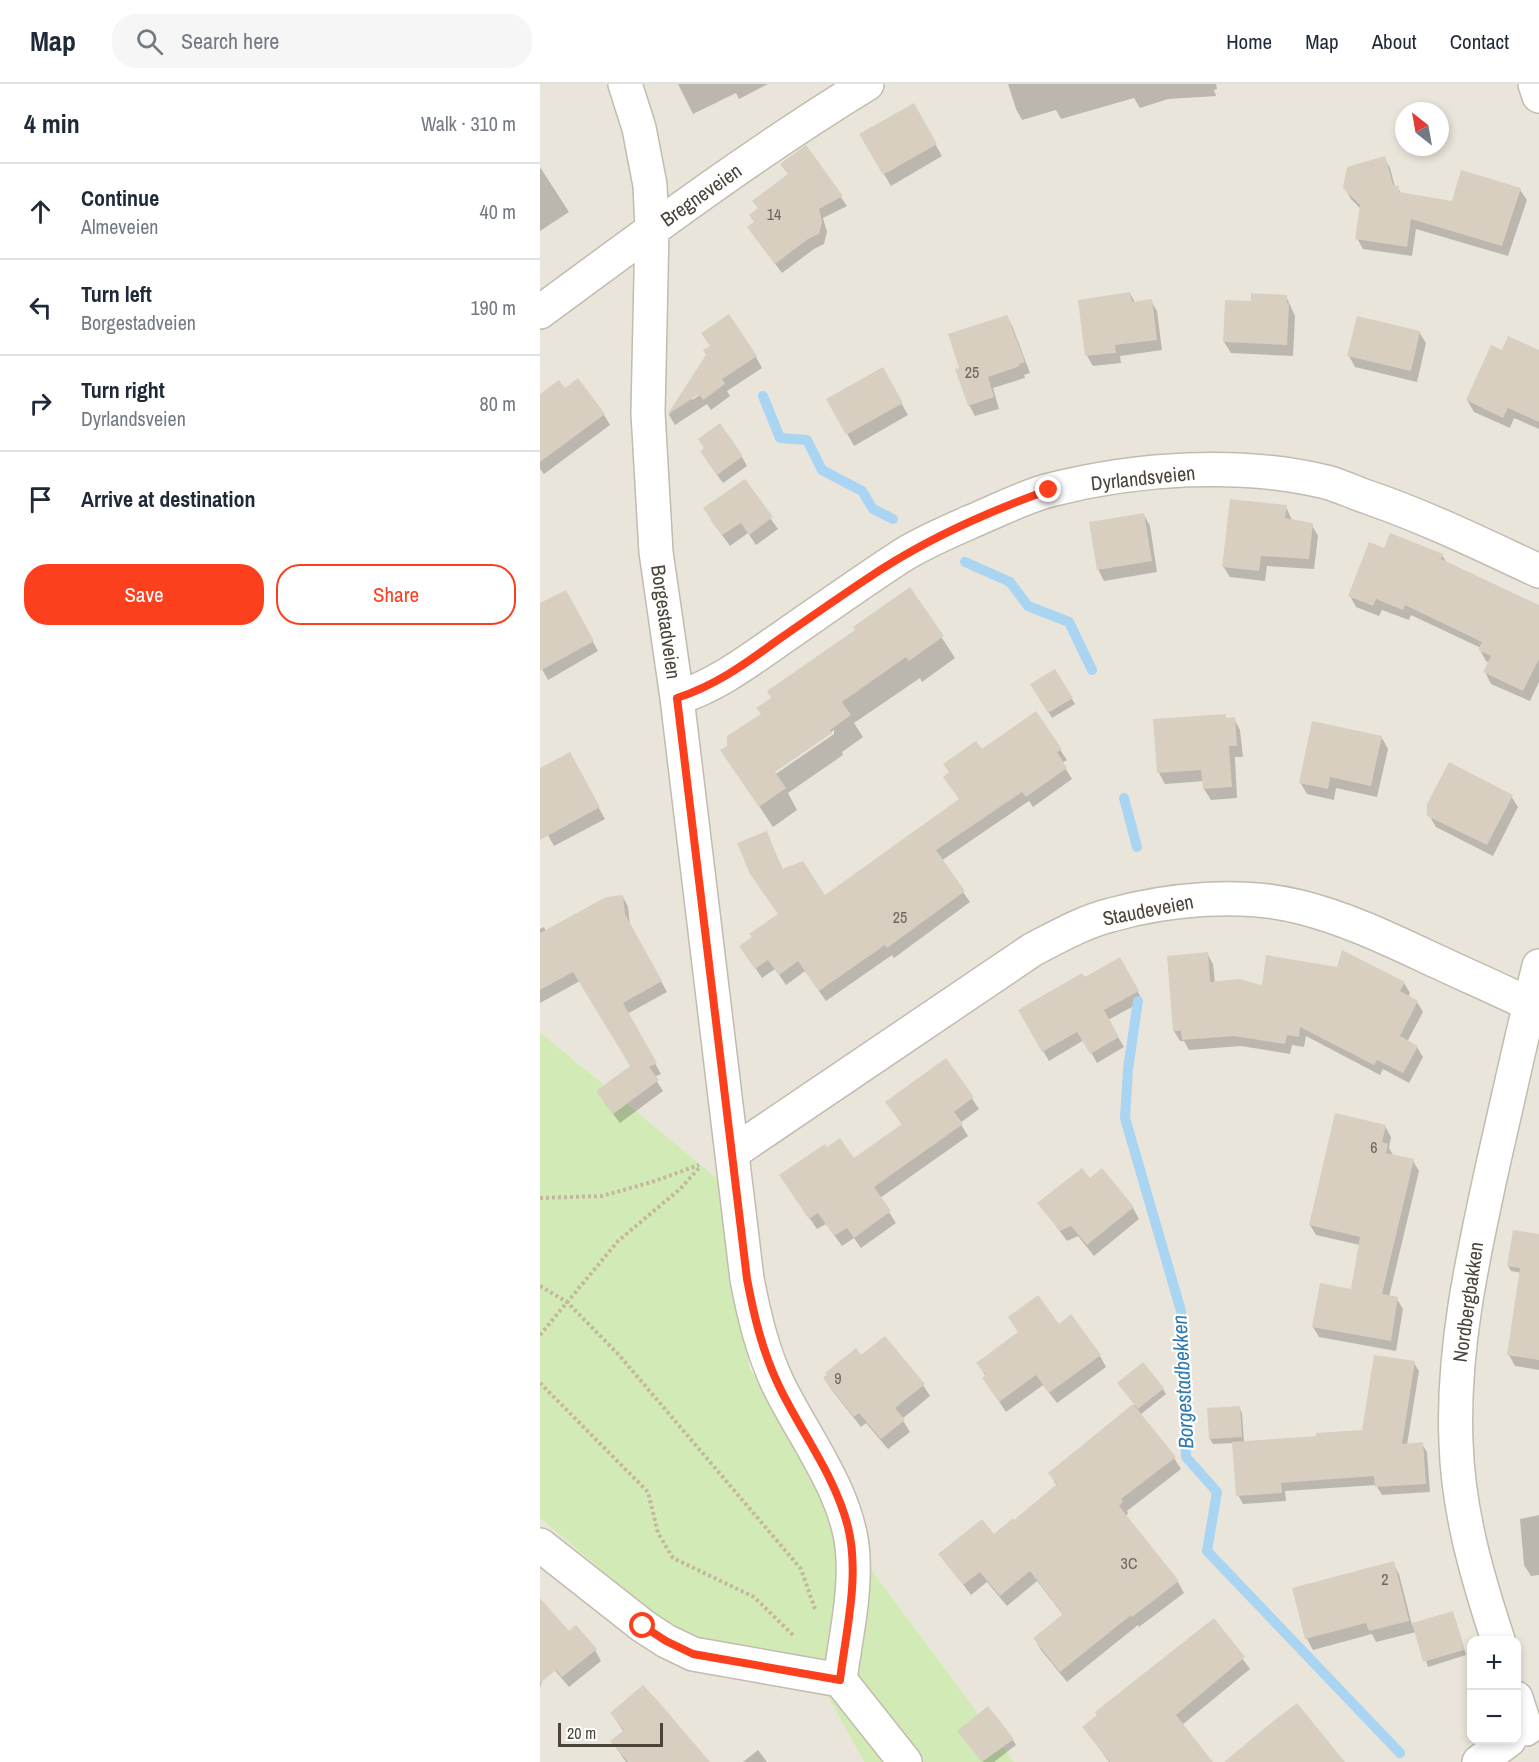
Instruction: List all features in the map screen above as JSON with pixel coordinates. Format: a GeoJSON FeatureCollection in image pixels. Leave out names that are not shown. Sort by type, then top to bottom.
{"type":"FeatureCollection","features":[{"type":"Feature","properties":{"kind":"street","name":"Borgestadveien"},"geometry":{"type":"LineString","coordinates":[[625,84],[639,128],[650,185],[652,229],[648,413],[656,552],[677,698],[747,1279],[756,1324],[766,1356],[834,1488],[848,1526],[853,1567],[840,1680]]}},
{"type":"Feature","properties":{"kind":"street","name":"Bregneveien"},"geometry":{"type":"LineString","coordinates":[[540,312],[652,229],[814,117],[867,84]]}},
{"type":"Feature","properties":{"kind":"street"},"geometry":{"type":"LineString","coordinates":[[1535,84],[1539,96]]}},
{"type":"Feature","properties":{"kind":"street","name":"Dyrlandsveien"},"geometry":{"type":"LineString","coordinates":[[677,698],[701,690],[735,670],[867,578],[913,549],[1014,502],[1049,490],[1108,479],[1168,471],[1225,471],[1278,474],[1327,483],[1402,510],[1539,571]]}},
{"type":"Feature","properties":{"kind":"street","name":"Staudeveien"},"geometry":{"type":"LineString","coordinates":[[732,1153],[1032,950],[1070,930],[1109,915],[1161,904],[1207,900],[1257,900],[1298,906],[1370,931],[1534,1007]]}},
{"type":"Feature","properties":{"kind":"street","name":"Nordbergbakken"},"geometry":{"type":"LineString","coordinates":[[1496,1636],[1476,1571],[1460,1489],[1456,1441],[1457,1394],[1461,1338],[1470,1277],[1534,1007],[1539,966]]}},
{"type":"Feature","properties":{"kind":"street"},"geometry":{"type":"LineString","coordinates":[[540,1545],[643,1626],[666,1641],[693,1654],[840,1680],[905,1762]]}},
{"type":"Feature","properties":{"kind":"street"},"geometry":{"type":"LineString","coordinates":[[1479,1762],[1523,1732]]}},
{"type":"Feature","properties":{"kind":"path"},"geometry":{"type":"LineString","coordinates":[[540,1198],[602,1196],[652,1182],[703,1163],[680,1189],[618,1241],[540,1335]]}},
{"type":"Feature","properties":{"kind":"path"},"geometry":{"type":"LineString","coordinates":[[540,1286],[567,1302],[619,1355],[801,1569],[816,1613]]}},
{"type":"Feature","properties":{"kind":"path"},"geometry":{"type":"LineString","coordinates":[[540,1383],[648,1492],[658,1533],[673,1558],[754,1597],[797,1639]]}},
{"type":"Feature","properties":{"kind":"shaded area"},"geometry":{"type":"Polygon","coordinates":[[[540,84],[1539,84],[1539,1762],[1014,1762],[856,1549],[780,1373],[718,1179],[540,1032],[540,84]]]}},
{"type":"Feature","properties":{"kind":"shaded area"},"geometry":{"type":"Polygon","coordinates":[[[540,1518],[663,1622],[822,1686],[864,1762],[540,1762],[540,1518]]]}},
{"type":"Feature","properties":{"kind":"green space"},"geometry":{"type":"Polygon","coordinates":[[[540,1032],[718,1179],[750,1368],[856,1549],[1014,1762],[864,1762],[822,1686],[663,1622],[540,1518],[540,1032]]]}},
{"type":"Feature","properties":{"kind":"building"},"geometry":{"type":"Polygon","coordinates":[[[914,103],[937,144],[883,175],[859,134],[914,103]]]}},
{"type":"Feature","properties":{"kind":"building"},"geometry":{"type":"Polygon","coordinates":[[[806,145],[843,196],[819,209],[822,222],[819,234],[808,239],[775,264],[747,227],[754,222],[749,215],[758,208],[752,201],[788,174],[780,164],[806,145]]]}},
{"type":"Feature","properties":{"kind":"building"},"geometry":{"type":"Polygon","coordinates":[[[1385,156],[1393,185],[1399,186],[1399,192],[1452,201],[1461,170],[1521,188],[1502,246],[1411,219],[1407,247],[1355,239],[1360,205],[1343,188],[1347,167],[1385,156]]]}},
{"type":"Feature","properties":{"kind":"building"},"geometry":{"type":"Polygon","coordinates":[[[1130,292],[1132,302],[1152,299],[1157,340],[1115,345],[1116,353],[1085,356],[1078,300],[1130,292]]]}},
{"type":"Feature","properties":{"kind":"building"},"geometry":{"type":"Polygon","coordinates":[[[1251,293],[1287,295],[1287,303],[1289,303],[1287,345],[1223,342],[1225,300],[1251,301],[1251,293]]]}},
{"type":"Feature","properties":{"kind":"building"},"geometry":{"type":"Polygon","coordinates":[[[729,314],[757,356],[722,379],[725,384],[703,400],[699,394],[667,415],[706,355],[703,350],[710,346],[701,333],[729,314]]]}},
{"type":"Feature","properties":{"kind":"building"},"geometry":{"type":"Polygon","coordinates":[[[1007,315],[1025,362],[1019,364],[1020,366],[988,377],[994,397],[968,406],[955,369],[959,368],[948,334],[1007,315]]]}},
{"type":"Feature","properties":{"kind":"building"},"geometry":{"type":"Polygon","coordinates":[[[1357,316],[1420,331],[1411,371],[1347,356],[1357,316]]]}},
{"type":"Feature","properties":{"kind":"building"},"geometry":{"type":"Polygon","coordinates":[[[1508,336],[1539,350],[1539,422],[1508,408],[1503,418],[1466,400],[1491,345],[1502,350],[1508,336]]]}},
{"type":"Feature","properties":{"kind":"building"},"geometry":{"type":"Polygon","coordinates":[[[883,367],[903,403],[846,435],[826,399],[883,367]]]}},
{"type":"Feature","properties":{"kind":"building"},"geometry":{"type":"Polygon","coordinates":[[[578,378],[605,414],[540,462],[540,394],[559,380],[565,388],[578,378]]]}},
{"type":"Feature","properties":{"kind":"building"},"geometry":{"type":"Polygon","coordinates":[[[720,423],[743,456],[717,475],[700,451],[704,448],[698,439],[720,423]]]}},
{"type":"Feature","properties":{"kind":"building"},"geometry":{"type":"Polygon","coordinates":[[[745,479],[773,517],[749,535],[741,523],[722,535],[703,508],[745,479]]]}},
{"type":"Feature","properties":{"kind":"building"},"geometry":{"type":"Polygon","coordinates":[[[1230,499],[1287,505],[1285,518],[1313,523],[1309,559],[1261,556],[1259,571],[1222,567],[1230,499]]]}},
{"type":"Feature","properties":{"kind":"building"},"geometry":{"type":"Polygon","coordinates":[[[1144,513],[1152,561],[1097,570],[1089,522],[1144,513]]]}},
{"type":"Feature","properties":{"kind":"building"},"geometry":{"type":"Polygon","coordinates":[[[1390,533],[1443,554],[1441,559],[1539,605],[1539,659],[1523,691],[1483,672],[1491,656],[1478,650],[1482,642],[1405,605],[1403,610],[1376,599],[1373,606],[1348,596],[1369,542],[1384,548],[1390,533]]]}},
{"type":"Feature","properties":{"kind":"building"},"geometry":{"type":"Polygon","coordinates":[[[910,587],[944,636],[909,661],[906,657],[842,702],[851,715],[830,730],[832,733],[775,772],[786,788],[759,807],[720,750],[727,746],[727,736],[761,714],[756,708],[771,698],[767,691],[855,630],[853,627],[910,587]]]}},
{"type":"Feature","properties":{"kind":"building"},"geometry":{"type":"Polygon","coordinates":[[[566,590],[594,641],[540,671],[540,603],[566,590]]]}},
{"type":"Feature","properties":{"kind":"building"},"geometry":{"type":"Polygon","coordinates":[[[1055,669],[1073,698],[1048,713],[1030,684],[1055,669]]]}},
{"type":"Feature","properties":{"kind":"building"},"geometry":{"type":"Polygon","coordinates":[[[1036,711],[1062,749],[1057,752],[1067,768],[1026,797],[1022,792],[936,850],[965,891],[887,948],[885,945],[819,991],[798,961],[779,975],[768,960],[755,969],[739,946],[752,937],[749,934],[778,914],[750,874],[737,843],[767,831],[782,869],[803,861],[825,895],[959,799],[943,777],[949,772],[943,764],[976,741],[982,749],[1036,711]]]}},
{"type":"Feature","properties":{"kind":"building"},"geometry":{"type":"Polygon","coordinates":[[[1226,714],[1226,718],[1235,717],[1237,746],[1229,746],[1232,787],[1203,789],[1201,770],[1157,773],[1153,719],[1226,714]]]}},
{"type":"Feature","properties":{"kind":"building"},"geometry":{"type":"Polygon","coordinates":[[[1312,721],[1382,736],[1371,786],[1330,777],[1328,789],[1299,783],[1312,721]]]}},
{"type":"Feature","properties":{"kind":"building"},"geometry":{"type":"Polygon","coordinates":[[[570,752],[600,807],[540,840],[540,768],[570,752]]]}},
{"type":"Feature","properties":{"kind":"building"},"geometry":{"type":"Polygon","coordinates":[[[1449,762],[1513,795],[1487,845],[1427,816],[1427,804],[1449,762]]]}},
{"type":"Feature","properties":{"kind":"building"},"geometry":{"type":"Polygon","coordinates":[[[623,895],[625,914],[662,981],[623,1003],[657,1063],[649,1067],[659,1080],[613,1114],[596,1091],[630,1066],[573,972],[540,990],[540,933],[606,897],[623,895]]]}},
{"type":"Feature","properties":{"kind":"building"},"geometry":{"type":"Polygon","coordinates":[[[1342,950],[1405,982],[1400,991],[1418,1001],[1400,1036],[1418,1046],[1403,1073],[1377,1060],[1374,1065],[1300,1027],[1299,1037],[1287,1035],[1285,1044],[1234,1036],[1182,1040],[1181,1031],[1173,1031],[1167,956],[1208,952],[1210,982],[1239,979],[1262,985],[1266,955],[1337,967],[1342,950]]]}},
{"type":"Feature","properties":{"kind":"building"},"geometry":{"type":"Polygon","coordinates":[[[1120,957],[1139,991],[1104,1010],[1119,1037],[1090,1054],[1077,1032],[1042,1052],[1018,1010],[1082,973],[1085,977],[1120,957]]]}},
{"type":"Feature","properties":{"kind":"building"},"geometry":{"type":"Polygon","coordinates":[[[946,1058],[974,1097],[954,1112],[963,1124],[874,1187],[891,1211],[854,1238],[847,1228],[834,1236],[818,1213],[809,1219],[779,1175],[825,1144],[827,1147],[840,1138],[854,1158],[902,1124],[885,1102],[946,1058]]]}},
{"type":"Feature","properties":{"kind":"building"},"geometry":{"type":"Polygon","coordinates":[[[1335,1113],[1386,1125],[1382,1142],[1388,1144],[1386,1153],[1414,1159],[1382,1294],[1398,1297],[1391,1341],[1312,1327],[1320,1283],[1351,1289],[1360,1237],[1309,1225],[1335,1113]]]}},
{"type":"Feature","properties":{"kind":"building"},"geometry":{"type":"Polygon","coordinates":[[[1082,1168],[1090,1178],[1102,1168],[1134,1207],[1087,1245],[1071,1226],[1060,1231],[1037,1203],[1082,1168]]]}},
{"type":"Feature","properties":{"kind":"building"},"geometry":{"type":"Polygon","coordinates":[[[1513,1230],[1539,1234],[1539,1360],[1507,1355],[1520,1268],[1507,1266],[1513,1230]]]}},
{"type":"Feature","properties":{"kind":"building"},"geometry":{"type":"Polygon","coordinates":[[[1038,1295],[1059,1324],[1071,1314],[1101,1355],[1049,1393],[1036,1375],[999,1402],[982,1378],[986,1375],[976,1363],[1018,1332],[1008,1317],[1038,1295]]]}},
{"type":"Feature","properties":{"kind":"building"},"geometry":{"type":"Polygon","coordinates":[[[885,1336],[925,1384],[895,1408],[905,1420],[881,1439],[859,1413],[854,1417],[823,1378],[827,1374],[825,1373],[856,1348],[861,1355],[885,1336]]]}},
{"type":"Feature","properties":{"kind":"building"},"geometry":{"type":"Polygon","coordinates":[[[1374,1355],[1415,1361],[1402,1444],[1423,1442],[1426,1484],[1375,1487],[1374,1476],[1281,1483],[1282,1493],[1236,1496],[1232,1442],[1362,1430],[1374,1355]]]}},
{"type":"Feature","properties":{"kind":"building"},"geometry":{"type":"Polygon","coordinates":[[[1143,1362],[1164,1388],[1138,1409],[1117,1383],[1143,1362]]]}},
{"type":"Feature","properties":{"kind":"building"},"geometry":{"type":"Polygon","coordinates":[[[1133,1404],[1176,1457],[1121,1499],[1123,1502],[1119,1506],[1179,1581],[1132,1617],[1131,1615],[1060,1672],[1033,1638],[1063,1614],[1030,1571],[1000,1596],[980,1572],[963,1585],[938,1554],[982,1519],[994,1534],[1013,1518],[1014,1520],[1057,1484],[1048,1473],[1133,1404]]]}},
{"type":"Feature","properties":{"kind":"building"},"geometry":{"type":"Polygon","coordinates":[[[1240,1406],[1242,1437],[1209,1439],[1207,1408],[1240,1406]]]}},
{"type":"Feature","properties":{"kind":"building"},"geometry":{"type":"Polygon","coordinates":[[[1394,1561],[1409,1621],[1369,1631],[1366,1623],[1305,1639],[1292,1588],[1394,1561]]]}},
{"type":"Feature","properties":{"kind":"building"},"geometry":{"type":"Polygon","coordinates":[[[540,1598],[569,1631],[576,1625],[597,1649],[562,1677],[556,1670],[540,1683],[540,1598]]]}},
{"type":"Feature","properties":{"kind":"building"},"geometry":{"type":"Polygon","coordinates":[[[1453,1611],[1464,1650],[1423,1662],[1412,1623],[1453,1611]]]}},
{"type":"Feature","properties":{"kind":"building"},"geometry":{"type":"Polygon","coordinates":[[[1214,1618],[1245,1657],[1176,1715],[1213,1762],[1110,1762],[1082,1727],[1097,1715],[1095,1712],[1214,1618]]]}},
{"type":"Feature","properties":{"kind":"building"},"geometry":{"type":"Polygon","coordinates":[[[643,1685],[710,1762],[628,1762],[610,1741],[624,1730],[610,1713],[643,1685]]]}},
{"type":"Feature","properties":{"kind":"building"},"geometry":{"type":"Polygon","coordinates":[[[1297,1703],[1345,1762],[1224,1762],[1271,1723],[1297,1703]]]}},
{"type":"Feature","properties":{"kind":"building"},"geometry":{"type":"Polygon","coordinates":[[[988,1706],[1014,1739],[982,1762],[957,1731],[988,1706]]]}},
{"type":"Feature","properties":{"kind":"waterway","name":"Borgestadbekken"},"geometry":{"type":"LineString","coordinates":[[763,396],[780,438],[807,440],[822,470],[862,491],[873,509],[893,519]]}},
{"type":"Feature","properties":{"kind":"waterway","name":"Borgestadbekken"},"geometry":{"type":"LineString","coordinates":[[965,562],[1010,582],[1028,606],[1069,622],[1092,670]]}},
{"type":"Feature","properties":{"kind":"waterway","name":"Borgestadbekken"},"geometry":{"type":"LineString","coordinates":[[1124,798],[1137,847]]}},
{"type":"Feature","properties":{"kind":"waterway","name":"Borgestadbekken"},"geometry":{"type":"LineString","coordinates":[[1138,1001],[1128,1069],[1125,1118],[1181,1311],[1186,1457],[1217,1492],[1207,1551],[1400,1753]]}},
{"type":"Feature","properties":{"kind":"route"},"geometry":{"type":"LineString","coordinates":[[643,1626],[666,1641],[693,1654],[840,1680],[851,1595],[853,1557],[848,1526],[834,1488],[779,1385],[766,1356],[756,1324],[747,1279],[677,698],[701,690],[735,670],[867,578],[913,549],[1014,502],[1049,490]]}}]}
